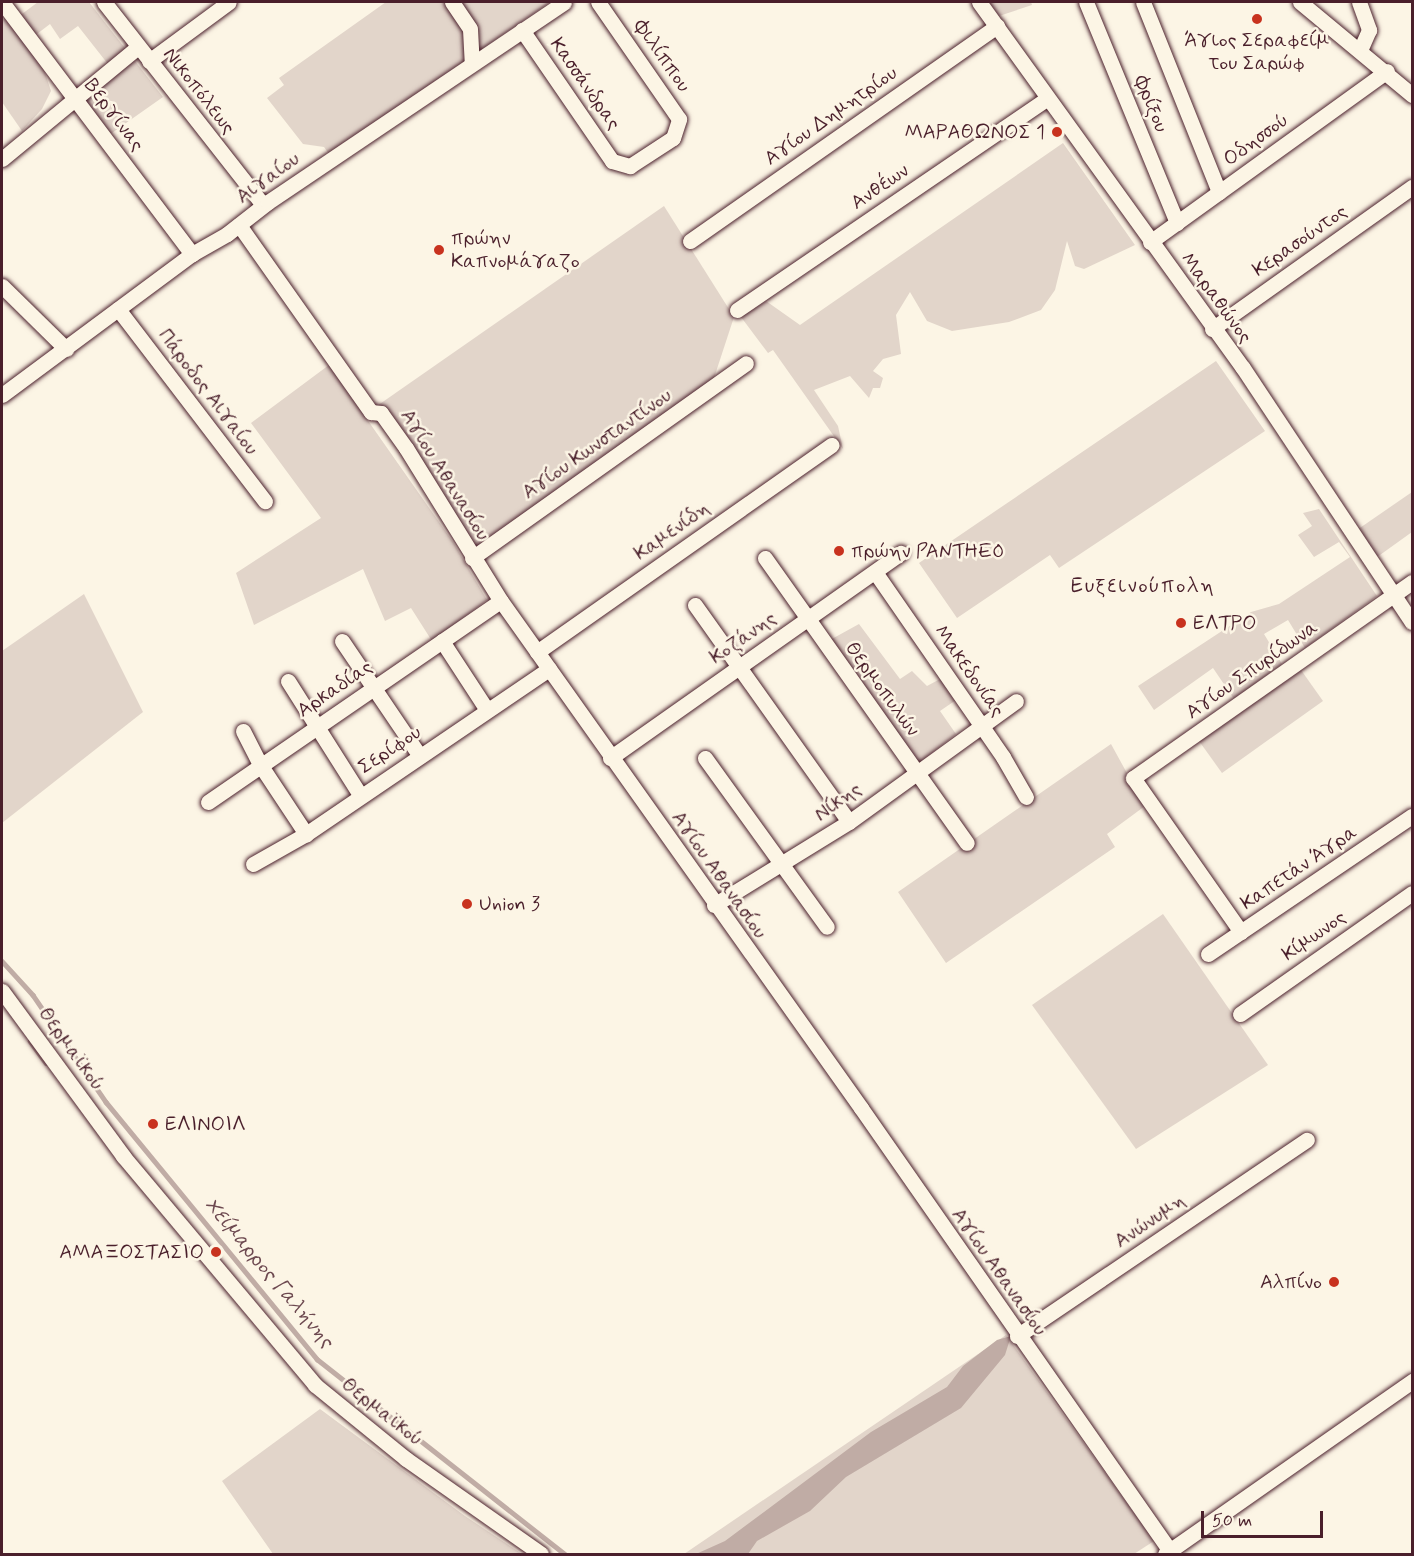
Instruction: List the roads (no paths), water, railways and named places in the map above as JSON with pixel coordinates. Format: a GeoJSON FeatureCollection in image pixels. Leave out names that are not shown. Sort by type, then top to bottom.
{"type":"FeatureCollection","features":[{"type":"Feature","properties":{"kind":"street","name":"Νικοπόλεως"},"geometry":{"type":"LineString","coordinates":[[104,2],[263,205]]}},
{"type":"Feature","properties":{"kind":"street"},"geometry":{"type":"LineString","coordinates":[[149,61],[229,2]]}},
{"type":"Feature","properties":{"kind":"street"},"geometry":{"type":"LineString","coordinates":[[452,2],[470,29],[472,63]]}},
{"type":"Feature","properties":{"kind":"street","name":"Αιγαίου"},"geometry":{"type":"LineString","coordinates":[[2,395],[66,350],[192,254],[239,225],[263,205],[564,2]]}},
{"type":"Feature","properties":{"kind":"street","name":"Φιλίππου"},"geometry":{"type":"LineString","coordinates":[[598,2],[677,115],[680,125],[673,138],[635,165],[625,167],[612,161]]}},
{"type":"Feature","properties":{"kind":"street","name":"Μαραθώνος"},"geometry":{"type":"LineString","coordinates":[[979,2],[1355,531],[1413,622]]}},
{"type":"Feature","properties":{"kind":"street","name":"Φρίξου"},"geometry":{"type":"LineString","coordinates":[[1086,2],[1177,223]]}},
{"type":"Feature","properties":{"kind":"street"},"geometry":{"type":"LineString","coordinates":[[1143,2],[1220,192]]}},
{"type":"Feature","properties":{"kind":"street"},"geometry":{"type":"LineString","coordinates":[[1300,2],[1387,71],[1413,95]]}},
{"type":"Feature","properties":{"kind":"street"},"geometry":{"type":"LineString","coordinates":[[1359,2],[1369,30],[1360,50]]}},
{"type":"Feature","properties":{"kind":"street","name":"Βεργίνας"},"geometry":{"type":"LineString","coordinates":[[3,7],[75,97],[192,254]]}},
{"type":"Feature","properties":{"kind":"street","name":"Αγίου Δημητρίου"},"geometry":{"type":"LineString","coordinates":[[690,241],[997,26]]}},
{"type":"Feature","properties":{"kind":"street","name":"Κασσάνδρας"},"geometry":{"type":"LineString","coordinates":[[522,30],[612,161]]}},
{"type":"Feature","properties":{"kind":"street"},"geometry":{"type":"LineString","coordinates":[[2,159],[138,47]]}},
{"type":"Feature","properties":{"kind":"street","name":"Οδησσού"},"geometry":{"type":"LineString","coordinates":[[1150,242],[1387,71]]}},
{"type":"Feature","properties":{"kind":"street","name":"Ανθέων"},"geometry":{"type":"LineString","coordinates":[[737,310],[1048,98]]}},
{"type":"Feature","properties":{"kind":"street","name":"Κερασούντος"},"geometry":{"type":"LineString","coordinates":[[1212,329],[1413,188]]}},
{"type":"Feature","properties":{"kind":"street","name":"Αγίου Αθανασίου"},"geometry":{"type":"LineString","coordinates":[[239,225],[370,412],[381,412],[406,448],[501,602],[714,905],[861,1108],[1167,1553]]}},
{"type":"Feature","properties":{"kind":"street"},"geometry":{"type":"LineString","coordinates":[[2,286],[66,350]]}},
{"type":"Feature","properties":{"kind":"street","name":"Πάροδος Αιγαίου"},"geometry":{"type":"LineString","coordinates":[[118,309],[265,501]]}},
{"type":"Feature","properties":{"kind":"street","name":"Αγίου Κωνσταντίνου"},"geometry":{"type":"LineString","coordinates":[[472,558],[746,363]]}},
{"type":"Feature","properties":{"kind":"street","name":"Καμενίδη"},"geometry":{"type":"LineString","coordinates":[[537,652],[831,445]]}},
{"type":"Feature","properties":{"kind":"street","name":"Κοζάνης"},"geometry":{"type":"LineString","coordinates":[[610,758],[901,553]]}},
{"type":"Feature","properties":{"kind":"street","name":"Θερμοπυλών"},"geometry":{"type":"LineString","coordinates":[[765,558],[967,843]]}},
{"type":"Feature","properties":{"kind":"street","name":"Μακεδονίας"},"geometry":{"type":"LineString","coordinates":[[874,572],[981,726],[1026,797]]}},
{"type":"Feature","properties":{"kind":"street","name":"Αγίου Σπυρίδωνα"},"geometry":{"type":"LineString","coordinates":[[1242,932],[1133,778],[1413,582]]}},
{"type":"Feature","properties":{"kind":"street","name":"Αρκαδίας"},"geometry":{"type":"LineString","coordinates":[[208,801],[501,602]]}},
{"type":"Feature","properties":{"kind":"street"},"geometry":{"type":"LineString","coordinates":[[696,605],[849,822]]}},
{"type":"Feature","properties":{"kind":"street"},"geometry":{"type":"LineString","coordinates":[[342,641],[420,756]]}},
{"type":"Feature","properties":{"kind":"street"},"geometry":{"type":"LineString","coordinates":[[442,641],[487,710]]}},
{"type":"Feature","properties":{"kind":"street","name":"Σερίφου"},"geometry":{"type":"LineString","coordinates":[[253,864],[306,834],[360,795],[549,669]]}},
{"type":"Feature","properties":{"kind":"street"},"geometry":{"type":"LineString","coordinates":[[288,681],[360,795]]}},
{"type":"Feature","properties":{"kind":"street","name":"Νίκης"},"geometry":{"type":"LineString","coordinates":[[714,905],[849,822],[1016,701]]}},
{"type":"Feature","properties":{"kind":"street"},"geometry":{"type":"LineString","coordinates":[[243,731],[261,766],[306,834]]}},
{"type":"Feature","properties":{"kind":"street"},"geometry":{"type":"LineString","coordinates":[[705,758],[827,927]]}},
{"type":"Feature","properties":{"kind":"street","name":"Καπετάν Άγρα"},"geometry":{"type":"LineString","coordinates":[[1208,954],[1413,816]]}},
{"type":"Feature","properties":{"kind":"street","name":"Κίμωνος"},"geometry":{"type":"LineString","coordinates":[[1239,1014],[1413,893]]}},
{"type":"Feature","properties":{"kind":"street","name":"Θερμαϊκού"},"geometry":{"type":"LineString","coordinates":[[2,991],[123,1156],[315,1385],[406,1459],[542,1554]]}},
{"type":"Feature","properties":{"kind":"street","name":"Ανώνυμη"},"geometry":{"type":"LineString","coordinates":[[1017,1336],[1307,1140]]}},
{"type":"Feature","properties":{"kind":"street"},"geometry":{"type":"LineString","coordinates":[[1167,1553],[1413,1381]]}},
{"type":"Feature","properties":{"kind":"waterway","name":"Χείμαρρος Γαλήνης"},"geometry":{"type":"LineString","coordinates":[[2,961],[33,995],[106,1102],[317,1359],[565,1554]]}},
{"type":"Feature","properties":{"kind":"waterway","name":"Χείμαρρος Γαλήνης"},"geometry":{"type":"LineString","coordinates":[[30,1041],[46,1063]]}},
{"type":"Feature","properties":{"kind":"place","name":"Άγιος Σεραφείμ του Σαρώφ"},"geometry":{"type":"Point","coordinates":[1257,19]}},
{"type":"Feature","properties":{"kind":"place","name":"ΜΑΡΑΘΩΝΟΣ 1"},"geometry":{"type":"Point","coordinates":[1057,132]}},
{"type":"Feature","properties":{"kind":"place","name":"πρώην Καπνομάγαζο"},"geometry":{"type":"Point","coordinates":[439,250]}},
{"type":"Feature","properties":{"kind":"place","name":"πρώην PANTHEO"},"geometry":{"type":"Point","coordinates":[839,551]}},
{"type":"Feature","properties":{"kind":"place","name":"ΕΛΤΡΟ"},"geometry":{"type":"Point","coordinates":[1181,623]}},
{"type":"Feature","properties":{"kind":"place","name":"Union 3"},"geometry":{"type":"Point","coordinates":[467,904]}},
{"type":"Feature","properties":{"kind":"place","name":"ΕΛΙΝΟΙΛ"},"geometry":{"type":"Point","coordinates":[153,1124]}},
{"type":"Feature","properties":{"kind":"place","name":"ΑΜΑΞΟΣΤΑΣΙΟ"},"geometry":{"type":"Point","coordinates":[216,1252]}},
{"type":"Feature","properties":{"kind":"place","name":"Αλπίνο"},"geometry":{"type":"Point","coordinates":[1334,1282]}},
{"type":"Feature","properties":{"kind":"district","name":"Ευξεινούπολη"},"geometry":{"type":"Point","coordinates":[1143,586]}}]}
